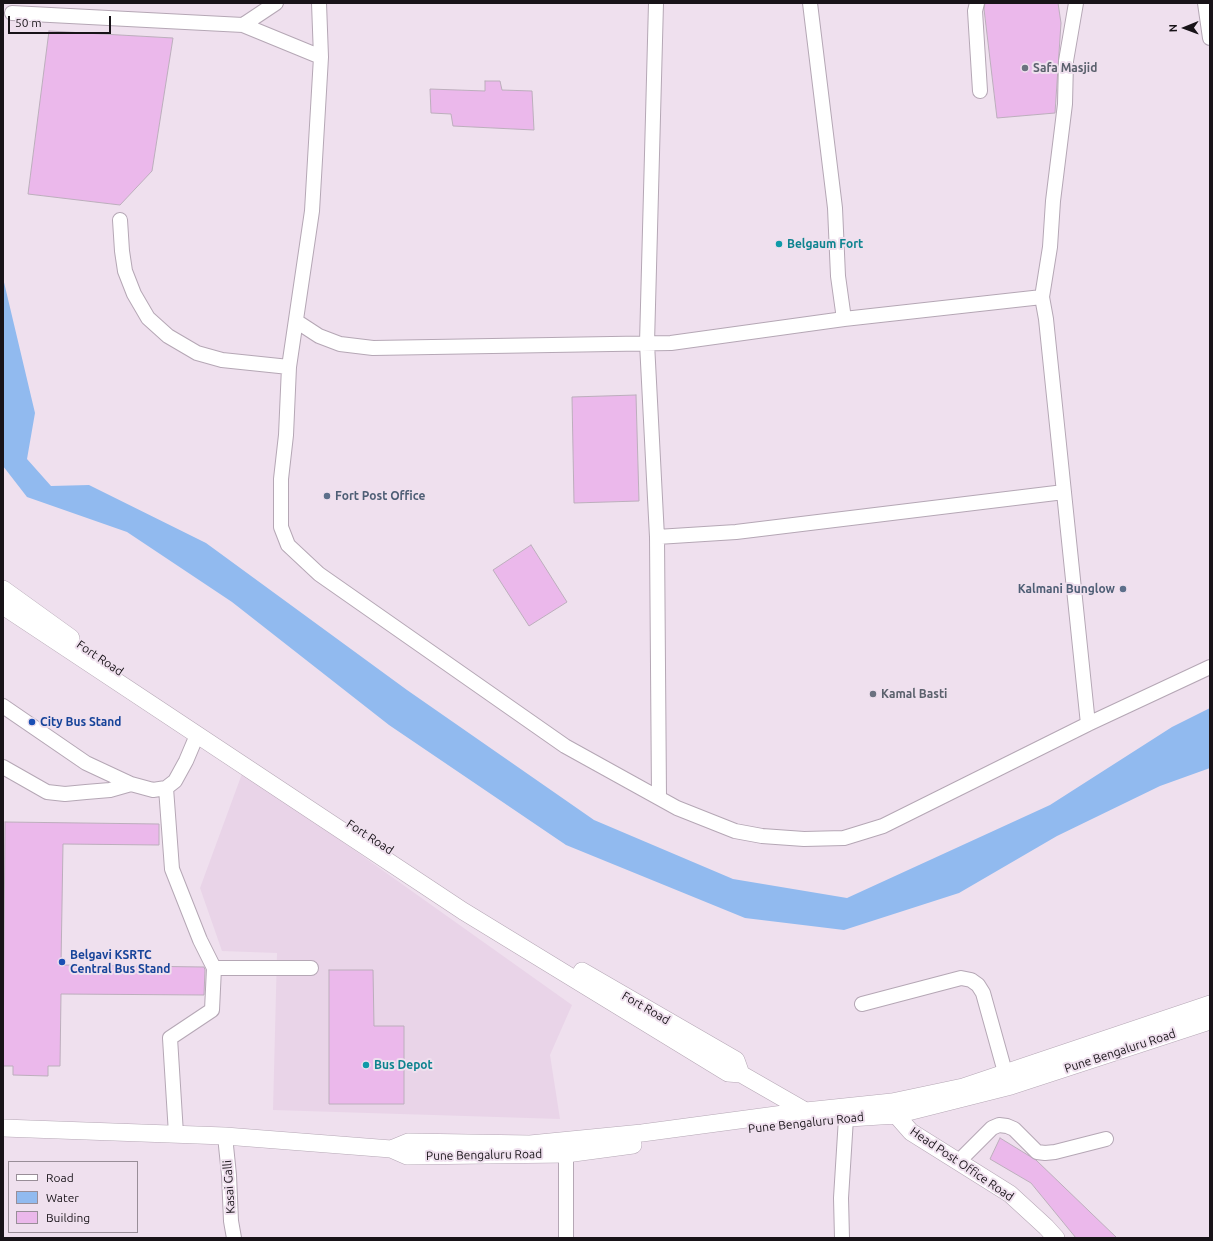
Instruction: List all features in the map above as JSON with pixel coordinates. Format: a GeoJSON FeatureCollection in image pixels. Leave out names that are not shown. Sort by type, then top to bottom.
{"type":"FeatureCollection","features":[{"type":"Feature","properties":{"kind":"main road","name":"Fort Road"},"geometry":{"type":"LineString","coordinates":[[3,589],[199,731]]}},
{"type":"Feature","properties":{"kind":"main road","name":"Fort Road"},"geometry":{"type":"LineString","coordinates":[[3,606],[515,932],[736,1060],[742,1074],[812,1115]]}},
{"type":"Feature","properties":{"kind":"main road"},"geometry":{"type":"LineString","coordinates":[[3,1128],[224,1136],[391,1149],[408,1142],[530,1144],[812,1115],[894,1109],[1106,1040],[1210,1004]]}},
{"type":"Feature","properties":{"kind":"main road","name":"Pune Bengaluru Road"},"geometry":{"type":"LineString","coordinates":[[391,1149],[407,1156],[566,1154],[790,1123],[812,1115],[846,1118],[1011,1086],[1210,1021]]}},
{"type":"Feature","properties":{"kind":"main road","name":"Head Post Office Road"},"geometry":{"type":"LineString","coordinates":[[894,1109],[911,1132],[1010,1194],[1056,1238]]}},
{"type":"Feature","properties":{"kind":"street"},"geometry":{"type":"LineString","coordinates":[[243,25],[276,3]]}},
{"type":"Feature","properties":{"kind":"street"},"geometry":{"type":"LineString","coordinates":[[319,3],[321,57],[312,211],[289,367],[286,435],[281,479],[281,527],[288,545],[320,574],[565,746],[659,798],[684,810],[734,832],[762,836],[804,840],[844,838],[883,826],[1088,724],[1210,667]]}},
{"type":"Feature","properties":{"kind":"street"},"geometry":{"type":"LineString","coordinates":[[656,3],[647,343],[657,537],[659,798]]}},
{"type":"Feature","properties":{"kind":"street"},"geometry":{"type":"LineString","coordinates":[[810,3],[835,208],[838,276],[844,319]]}},
{"type":"Feature","properties":{"kind":"street"},"geometry":{"type":"LineString","coordinates":[[977,3],[975,11],[980,91]]}},
{"type":"Feature","properties":{"kind":"street"},"geometry":{"type":"LineString","coordinates":[[1076,3],[1066,61],[1065,104],[1053,201],[1050,247],[1042,297],[1046,319],[1088,724]]}},
{"type":"Feature","properties":{"kind":"street"},"geometry":{"type":"LineString","coordinates":[[1205,3],[1210,38]]}},
{"type":"Feature","properties":{"kind":"street"},"geometry":{"type":"LineString","coordinates":[[12,13],[100,16],[243,25],[321,57]]}},
{"type":"Feature","properties":{"kind":"street"},"geometry":{"type":"LineString","coordinates":[[120,220],[125,271],[134,294],[148,318],[168,336],[196,353],[216,358],[289,367]]}},
{"type":"Feature","properties":{"kind":"street"},"geometry":{"type":"LineString","coordinates":[[296,321],[319,336],[340,344],[373,348],[671,343],[844,319],[1042,297]]}},
{"type":"Feature","properties":{"kind":"street"},"geometry":{"type":"LineString","coordinates":[[657,537],[736,532],[1064,492]]}},
{"type":"Feature","properties":{"kind":"street"},"geometry":{"type":"LineString","coordinates":[[3,706],[86,763],[131,784],[153,790],[166,788],[175,781],[186,761],[199,731]]}},
{"type":"Feature","properties":{"kind":"street"},"geometry":{"type":"LineString","coordinates":[[3,767],[47,792],[65,794],[110,790],[131,784]]}},
{"type":"Feature","properties":{"kind":"street"},"geometry":{"type":"LineString","coordinates":[[166,788],[172,869],[200,940],[214,968],[212,1010],[170,1038],[176,1134]]}},
{"type":"Feature","properties":{"kind":"street"},"geometry":{"type":"LineString","coordinates":[[214,968],[311,968]]}},
{"type":"Feature","properties":{"kind":"street"},"geometry":{"type":"LineString","coordinates":[[862,1004],[961,978],[971,980],[978,985],[983,993],[1006,1072]]}},
{"type":"Feature","properties":{"kind":"street"},"geometry":{"type":"LineString","coordinates":[[842,1238],[841,1198],[846,1118]]}},
{"type":"Feature","properties":{"kind":"street"},"geometry":{"type":"LineString","coordinates":[[958,1162],[992,1128],[999,1125],[1014,1129],[1037,1152],[1045,1154],[1106,1139]]}},
{"type":"Feature","properties":{"kind":"street","name":"Kasai Galli"},"geometry":{"type":"LineString","coordinates":[[224,1136],[229,1174],[231,1221],[234,1238]]}},
{"type":"Feature","properties":{"kind":"street"},"geometry":{"type":"LineString","coordinates":[[566,1154],[566,1238]]}},
{"type":"Feature","properties":{"kind":"shaded area"},"geometry":{"type":"Polygon","coordinates":[[[243,771],[572,1005],[550,1055],[560,1119],[273,1110],[277,953],[222,951],[200,888],[243,771]]]}},
{"type":"Feature","properties":{"kind":"water"},"geometry":{"type":"Polygon","coordinates":[[[3,278],[35,413],[27,459],[51,486],[89,485],[206,543],[407,690],[594,820],[733,879],[847,898],[1050,805],[1172,727],[1210,708],[1210,768],[1160,786],[1057,836],[959,893],[844,930],[745,918],[566,845],[389,725],[232,602],[127,532],[27,497],[3,466],[3,278]]]}},
{"type":"Feature","properties":{"kind":"building","name":"Safa Masjid"},"geometry":{"type":"Polygon","coordinates":[[[985,3],[1058,3],[1061,23],[1055,113],[997,118],[984,9],[985,3]]]}},
{"type":"Feature","properties":{"kind":"building"},"geometry":{"type":"Polygon","coordinates":[[[49,31],[173,38],[152,171],[120,205],[28,194],[49,31]]]}},
{"type":"Feature","properties":{"kind":"building"},"geometry":{"type":"Polygon","coordinates":[[[485,81],[500,81],[502,90],[532,91],[534,130],[453,126],[451,114],[431,113],[430,89],[485,91],[485,81]]]}},
{"type":"Feature","properties":{"kind":"building"},"geometry":{"type":"Polygon","coordinates":[[[636,395],[639,501],[574,503],[572,397],[636,395]]]}},
{"type":"Feature","properties":{"kind":"building"},"geometry":{"type":"Polygon","coordinates":[[[531,545],[567,602],[529,626],[493,570],[531,545]]]}},
{"type":"Feature","properties":{"kind":"building"},"geometry":{"type":"Polygon","coordinates":[[[5,822],[159,824],[159,845],[63,844],[61,965],[204,967],[204,995],[61,994],[60,1066],[48,1066],[48,1076],[13,1075],[13,1066],[3,1066],[5,822]]]}},
{"type":"Feature","properties":{"kind":"building","name":"Bus Depot"},"geometry":{"type":"Polygon","coordinates":[[[329,970],[373,970],[374,1026],[404,1026],[404,1104],[329,1104],[329,970]]]}},
{"type":"Feature","properties":{"kind":"building"},"geometry":{"type":"Polygon","coordinates":[[[1000,1138],[1036,1160],[1117,1238],[1076,1238],[1031,1183],[990,1159],[1000,1138]]]}},
{"type":"Feature","properties":{"kind":"place","name":"Safa Masjid"},"geometry":{"type":"Point","coordinates":[1025,68]}},
{"type":"Feature","properties":{"kind":"place","name":"Belgaum Fort"},"geometry":{"type":"Point","coordinates":[779,244]}},
{"type":"Feature","properties":{"kind":"place","name":"Fort Post Office"},"geometry":{"type":"Point","coordinates":[327,496]}},
{"type":"Feature","properties":{"kind":"place","name":"Kalmani Bunglow"},"geometry":{"type":"Point","coordinates":[1123,589]}},
{"type":"Feature","properties":{"kind":"place","name":"Kamal Basti"},"geometry":{"type":"Point","coordinates":[873,694]}},
{"type":"Feature","properties":{"kind":"place","name":"City Bus Stand"},"geometry":{"type":"Point","coordinates":[32,722]}},
{"type":"Feature","properties":{"kind":"place","name":"Belgavi KSRTC Central Bus Stand"},"geometry":{"type":"Point","coordinates":[62,962]}},
{"type":"Feature","properties":{"kind":"place","name":"Bus Depot"},"geometry":{"type":"Point","coordinates":[366,1065]}}]}
